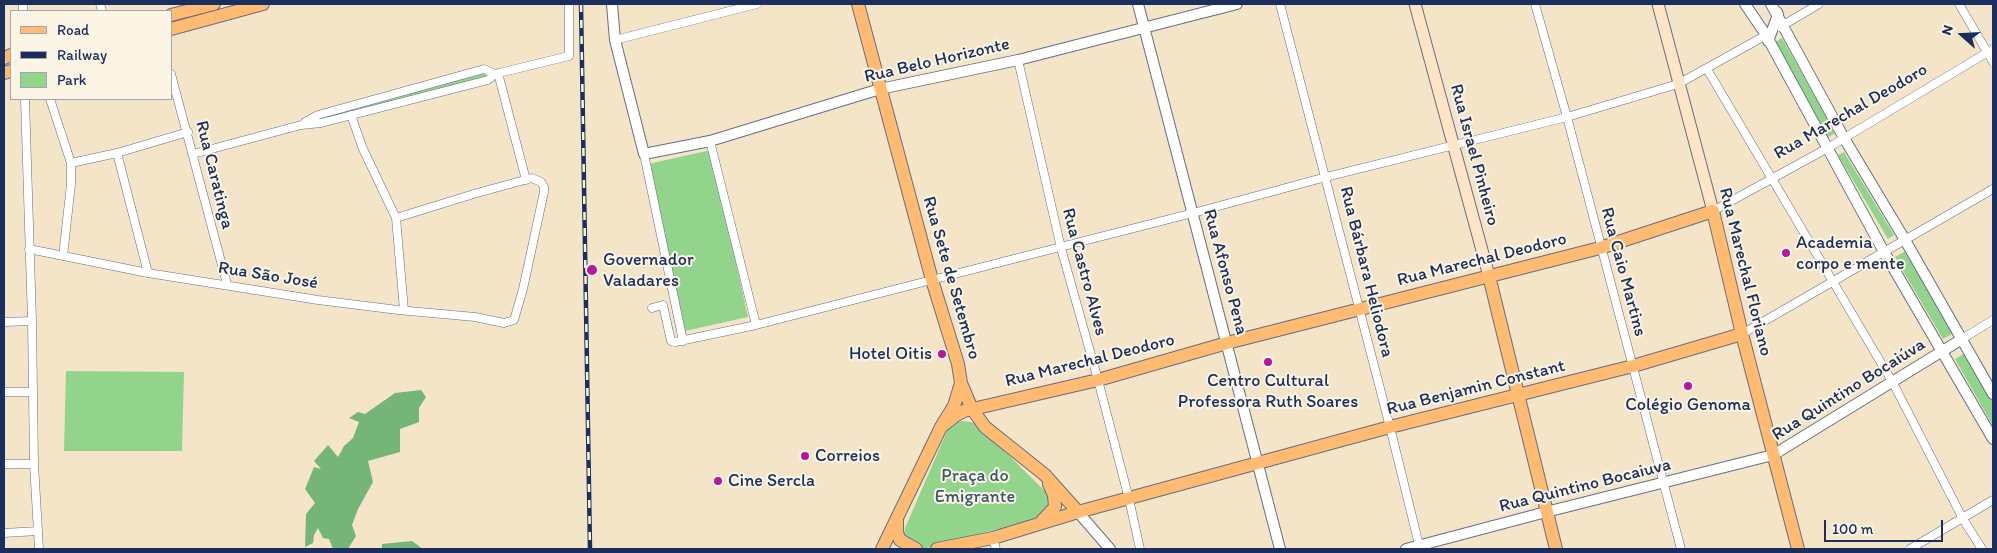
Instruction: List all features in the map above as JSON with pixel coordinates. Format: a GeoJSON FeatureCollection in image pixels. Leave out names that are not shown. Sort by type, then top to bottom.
{"type":"FeatureCollection","features":[{"type":"Feature","properties":{"kind":"main road"},"geometry":{"type":"LineString","coordinates":[[172,11],[214,4]]}},
{"type":"Feature","properties":{"kind":"main road"},"geometry":{"type":"LineString","coordinates":[[172,29],[263,4]]}},
{"type":"Feature","properties":{"kind":"main road","name":"Rua Sete de Setembro"},"geometry":{"type":"LineString","coordinates":[[858,4],[932,280],[958,364],[961,383],[954,406],[941,427],[882,549]]}},
{"type":"Feature","properties":{"kind":"main road","name":"Rua Israel Pinheiro"},"geometry":{"type":"LineString","coordinates":[[1415,4],[1520,395],[1556,549]]}},
{"type":"Feature","properties":{"kind":"main road","name":"Rua Marechal Floriano"},"geometry":{"type":"LineString","coordinates":[[1658,4],[1713,211],[1742,334],[1798,549]]}},
{"type":"Feature","properties":{"kind":"main road","name":"Rua Marechal Deodoro"},"geometry":{"type":"LineString","coordinates":[[941,427],[954,416],[972,409],[1098,380],[1227,343],[1600,248],[1713,211]]}},
{"type":"Feature","properties":{"kind":"main road","name":"Rua Benjamin Constant"},"geometry":{"type":"LineString","coordinates":[[937,549],[995,544],[1030,528],[1078,512],[1390,427],[1633,366],[1742,334]]}},
{"type":"Feature","properties":{"kind":"main road"},"geometry":{"type":"LineString","coordinates":[[961,383],[972,409],[985,427],[1045,476],[1078,512]]}},
{"type":"Feature","properties":{"kind":"main road"},"geometry":{"type":"LineString","coordinates":[[1030,528],[1041,522],[1055,507],[1054,495],[1045,476]]}},
{"type":"Feature","properties":{"kind":"main road"},"geometry":{"type":"LineString","coordinates":[[897,518],[897,533],[900,540],[916,549]]}},
{"type":"Feature","properties":{"kind":"street"},"geometry":{"type":"LineString","coordinates":[[193,154],[302,125],[321,123],[488,80],[497,73],[569,56],[569,4]]}},
{"type":"Feature","properties":{"kind":"street"},"geometry":{"type":"LineString","coordinates":[[612,4],[615,40],[644,154],[683,341]]}},
{"type":"Feature","properties":{"kind":"street"},"geometry":{"type":"LineString","coordinates":[[615,40],[757,4]]}},
{"type":"Feature","properties":{"kind":"street","name":"Rua Afonso Pena"},"geometry":{"type":"LineString","coordinates":[[1138,4],[1280,549]]}},
{"type":"Feature","properties":{"kind":"street","name":"Rua Belo Horizonte"},"geometry":{"type":"LineString","coordinates":[[644,154],[710,141],[880,89],[1018,60],[1238,4]]}},
{"type":"Feature","properties":{"kind":"street","name":"Rua Bárbara Heliodora"},"geometry":{"type":"LineString","coordinates":[[1280,4],[1326,176],[1420,547]]}},
{"type":"Feature","properties":{"kind":"street","name":"Rua Caio Martins"},"geometry":{"type":"LineString","coordinates":[[1534,4],[1567,117],[1600,248],[1665,482],[1681,549]]}},
{"type":"Feature","properties":{"kind":"street"},"geometry":{"type":"LineString","coordinates":[[1745,4],[1768,36],[1826,149],[1993,440]]}},
{"type":"Feature","properties":{"kind":"street"},"geometry":{"type":"LineString","coordinates":[[1771,4],[1844,138],[1993,394]]}},
{"type":"Feature","properties":{"kind":"street"},"geometry":{"type":"LineString","coordinates":[[1768,36],[1778,16],[1775,4]]}},
{"type":"Feature","properties":{"kind":"street"},"geometry":{"type":"LineString","coordinates":[[652,308],[663,305],[671,340],[683,341],[756,325],[1061,248],[1326,176],[1567,117],[1678,84],[1768,36],[1819,4]]}},
{"type":"Feature","properties":{"kind":"street"},"geometry":{"type":"LineString","coordinates":[[1959,4],[1991,51],[1993,62]]}},
{"type":"Feature","properties":{"kind":"street","name":"Rua Marechal Deodoro"},"geometry":{"type":"LineString","coordinates":[[1713,211],[1826,149],[1991,51]]}},
{"type":"Feature","properties":{"kind":"street","name":"Rua Castro Alves"},"geometry":{"type":"LineString","coordinates":[[1018,60],[1061,248],[1098,380],[1140,549]]}},
{"type":"Feature","properties":{"kind":"street"},"geometry":{"type":"LineString","coordinates":[[302,125],[318,115],[484,69],[497,73]]}},
{"type":"Feature","properties":{"kind":"street"},"geometry":{"type":"LineString","coordinates":[[1707,69],[1893,383],[1963,519],[1982,549]]}},
{"type":"Feature","properties":{"kind":"street"},"geometry":{"type":"LineString","coordinates":[[396,218],[526,180],[497,73]]}},
{"type":"Feature","properties":{"kind":"street","name":"Rua Caratinga"},"geometry":{"type":"LineString","coordinates":[[172,77],[227,284]]}},
{"type":"Feature","properties":{"kind":"street"},"geometry":{"type":"LineString","coordinates":[[25,100],[28,249],[34,392],[34,464],[39,549]]}},
{"type":"Feature","properties":{"kind":"street"},"geometry":{"type":"LineString","coordinates":[[50,100],[72,163],[63,256]]}},
{"type":"Feature","properties":{"kind":"street"},"geometry":{"type":"LineString","coordinates":[[350,115],[363,149],[396,218],[404,310]]}},
{"type":"Feature","properties":{"kind":"street"},"geometry":{"type":"LineString","coordinates":[[72,163],[117,153],[188,132]]}},
{"type":"Feature","properties":{"kind":"street"},"geometry":{"type":"LineString","coordinates":[[710,141],[756,325]]}},
{"type":"Feature","properties":{"kind":"street"},"geometry":{"type":"LineString","coordinates":[[117,153],[148,273]]}},
{"type":"Feature","properties":{"kind":"street","name":"Rua São José"},"geometry":{"type":"LineString","coordinates":[[28,249],[148,273],[227,284],[318,300],[475,317],[504,324],[511,322],[516,314],[544,192],[543,184],[539,180],[532,178],[526,180]]}},
{"type":"Feature","properties":{"kind":"street","name":"Rua Benjamin Constant"},"geometry":{"type":"LineString","coordinates":[[1742,334],[1993,189]]}},
{"type":"Feature","properties":{"kind":"street"},"geometry":{"type":"LineString","coordinates":[[1962,340],[1993,320]]}},
{"type":"Feature","properties":{"kind":"street"},"geometry":{"type":"LineString","coordinates":[[4,322],[32,321]]}},
{"type":"Feature","properties":{"kind":"street","name":"Rua Quintino Bocaiúva"},"geometry":{"type":"LineString","coordinates":[[1773,456],[1962,340]]}},
{"type":"Feature","properties":{"kind":"street"},"geometry":{"type":"LineString","coordinates":[[4,392],[34,392]]}},
{"type":"Feature","properties":{"kind":"street","name":"Rua Quintino Bocaiuva"},"geometry":{"type":"LineString","coordinates":[[1406,549],[1420,547],[1546,512],[1773,456]]}},
{"type":"Feature","properties":{"kind":"street"},"geometry":{"type":"LineString","coordinates":[[4,464],[34,464]]}},
{"type":"Feature","properties":{"kind":"street"},"geometry":{"type":"LineString","coordinates":[[1910,549],[1993,500]]}},
{"type":"Feature","properties":{"kind":"street"},"geometry":{"type":"LineString","coordinates":[[1078,512],[1110,549]]}},
{"type":"Feature","properties":{"kind":"street"},"geometry":{"type":"LineString","coordinates":[[4,532],[38,532]]}},
{"type":"Feature","properties":{"kind":"green space"},"geometry":{"type":"Polygon","coordinates":[[[1782,38],[1835,133],[1827,138],[1773,43],[1782,38]]]}},
{"type":"Feature","properties":{"kind":"green space"},"geometry":{"type":"Polygon","coordinates":[[[487,73],[487,78],[321,119],[321,117],[487,73]]]}},
{"type":"Feature","properties":{"kind":"green space"},"geometry":{"type":"Polygon","coordinates":[[[711,150],[748,317],[685,331],[648,164],[711,150]]]}},
{"type":"Feature","properties":{"kind":"green space"},"geometry":{"type":"Polygon","coordinates":[[[1844,152],[1894,235],[1888,239],[1838,155],[1844,152]]]}},
{"type":"Feature","properties":{"kind":"green space"},"geometry":{"type":"Polygon","coordinates":[[[1906,251],[1954,333],[1943,339],[1895,257],[1906,251]]]}},
{"type":"Feature","properties":{"kind":"green space"},"geometry":{"type":"Polygon","coordinates":[[[1965,353],[1993,403],[1993,426],[1955,359],[1965,353]]]}},
{"type":"Feature","properties":{"kind":"green space"},"geometry":{"type":"Polygon","coordinates":[[[66,371],[184,372],[182,451],[64,451],[66,371]]]}},
{"type":"Feature","properties":{"kind":"green space"},"geometry":{"type":"Polygon","coordinates":[[[421,390],[426,397],[419,408],[419,422],[400,429],[400,452],[368,461],[373,482],[358,509],[352,525],[356,536],[348,549],[333,549],[329,539],[323,538],[318,528],[314,535],[313,543],[305,547],[306,514],[315,503],[305,489],[314,467],[321,469],[314,461],[328,445],[338,457],[344,446],[353,438],[359,422],[349,418],[358,412],[365,414],[395,393],[421,390]]]}},
{"type":"Feature","properties":{"kind":"green space","name":"Praça do Emigrante"},"geometry":{"type":"Polygon","coordinates":[[[962,421],[978,425],[1048,494],[1050,508],[1041,516],[1028,521],[927,548],[918,548],[908,543],[904,534],[905,528],[948,429],[962,421]]]}},
{"type":"Feature","properties":{"kind":"green space"},"geometry":{"type":"Polygon","coordinates":[[[412,541],[423,549],[382,549],[382,544],[412,541]]]}},
{"type":"Feature","properties":{"kind":"railway"},"geometry":{"type":"LineString","coordinates":[[581,4],[590,549]]}},
{"type":"Feature","properties":{"kind":"place","name":"Academia corpo e mente"},"geometry":{"type":"Point","coordinates":[1786,253]}},
{"type":"Feature","properties":{"kind":"place","name":"Governador Valadares"},"geometry":{"type":"Point","coordinates":[592,270]}},
{"type":"Feature","properties":{"kind":"place","name":"Hotel Oitis"},"geometry":{"type":"Point","coordinates":[942,354]}},
{"type":"Feature","properties":{"kind":"place","name":"Centro Cultural Professora Ruth Soares"},"geometry":{"type":"Point","coordinates":[1268,362]}},
{"type":"Feature","properties":{"kind":"place","name":"Colégio Genoma"},"geometry":{"type":"Point","coordinates":[1688,386]}},
{"type":"Feature","properties":{"kind":"place","name":"Correios"},"geometry":{"type":"Point","coordinates":[805,456]}},
{"type":"Feature","properties":{"kind":"place","name":"Cine Sercla"},"geometry":{"type":"Point","coordinates":[718,481]}}]}
